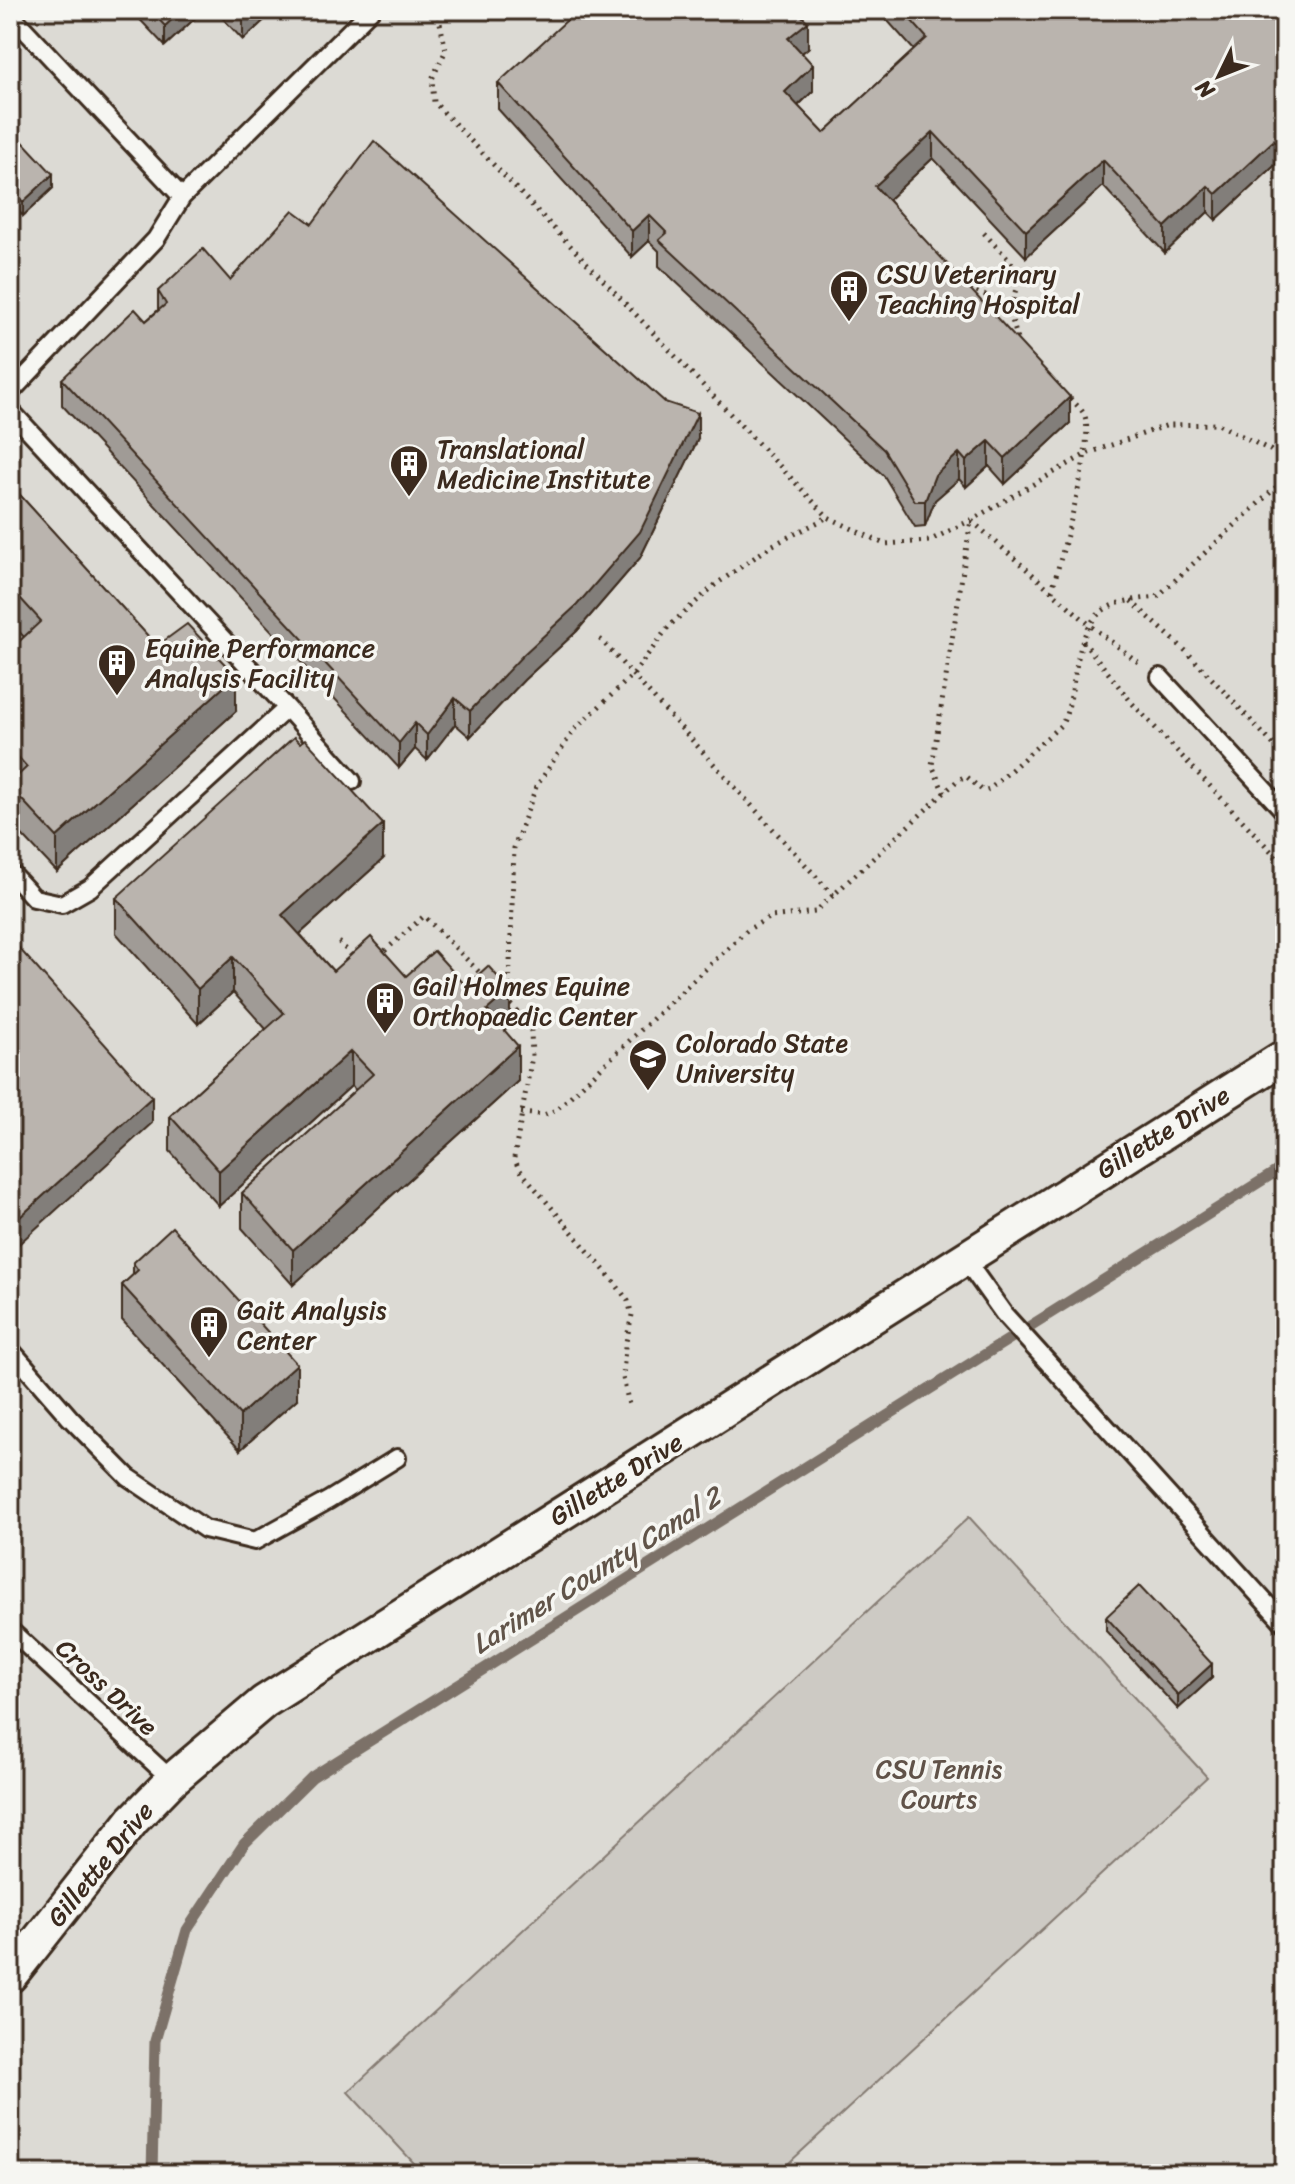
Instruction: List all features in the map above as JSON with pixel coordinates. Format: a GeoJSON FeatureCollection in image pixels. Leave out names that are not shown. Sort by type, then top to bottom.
{"type":"FeatureCollection","features":[{"type":"Feature","properties":{"kind":"street","name":"Gillette Drive"},"geometry":{"type":"LineString","coordinates":[[10,1976],[133,1820],[172,1780],[264,1702],[1285,1056]]}},
{"type":"Feature","properties":{"kind":"lane"},"geometry":{"type":"LineString","coordinates":[[10,393],[156,239],[182,197],[371,10]]}},
{"type":"Feature","properties":{"kind":"lane"},"geometry":{"type":"LineString","coordinates":[[10,14],[182,197]]}},
{"type":"Feature","properties":{"kind":"lane"},"geometry":{"type":"LineString","coordinates":[[10,410],[352,781]]}},
{"type":"Feature","properties":{"kind":"lane"},"geometry":{"type":"LineString","coordinates":[[1160,677],[1285,812]]}},
{"type":"Feature","properties":{"kind":"lane"},"geometry":{"type":"LineString","coordinates":[[10,872],[34,898],[62,904],[90,888],[287,708]]}},
{"type":"Feature","properties":{"kind":"lane"},"geometry":{"type":"LineString","coordinates":[[964,1258],[1004,1314],[1285,1624]]}},
{"type":"Feature","properties":{"kind":"lane"},"geometry":{"type":"LineString","coordinates":[[10,1349],[70,1418],[128,1477],[205,1529],[255,1541],[397,1458]]}},
{"type":"Feature","properties":{"kind":"lane","name":"Cross Drive"},"geometry":{"type":"LineString","coordinates":[[10,1630],[172,1780]]}},
{"type":"Feature","properties":{"kind":"path"},"geometry":{"type":"LineString","coordinates":[[433,10],[438,14],[446,50],[432,79],[434,102],[828,517],[884,544],[929,541],[1086,454],[1168,425],[1218,424],[1270,450],[1285,463]]}},
{"type":"Feature","properties":{"kind":"path"},"geometry":{"type":"LineString","coordinates":[[984,233],[1020,272],[1010,313],[1017,341],[1026,351]]}},
{"type":"Feature","properties":{"kind":"path"},"geometry":{"type":"LineString","coordinates":[[959,279],[970,288],[1012,307]]}},
{"type":"Feature","properties":{"kind":"path"},"geometry":{"type":"LineString","coordinates":[[1052,591],[1086,454],[1087,427],[1083,413],[1064,392]]}},
{"type":"Feature","properties":{"kind":"path"},"geometry":{"type":"LineString","coordinates":[[521,1113],[544,1115],[556,1110],[747,930],[770,917],[815,912],[958,780],[966,776],[983,791],[990,789],[1062,724],[1068,712],[1082,640],[1106,608],[1157,597],[1285,479]]}},
{"type":"Feature","properties":{"kind":"path"},"geometry":{"type":"LineString","coordinates":[[509,1002],[514,848],[536,787],[574,730],[633,675],[669,626],[715,585],[771,546],[828,517]]}},
{"type":"Feature","properties":{"kind":"path"},"geometry":{"type":"LineString","coordinates":[[971,520],[1091,626],[1160,677]]}},
{"type":"Feature","properties":{"kind":"path"},"geometry":{"type":"LineString","coordinates":[[944,793],[932,765],[971,520]]}},
{"type":"Feature","properties":{"kind":"path"},"geometry":{"type":"LineString","coordinates":[[1131,601],[1187,652],[1285,757]]}},
{"type":"Feature","properties":{"kind":"path"},"geometry":{"type":"LineString","coordinates":[[600,639],[833,895]]}},
{"type":"Feature","properties":{"kind":"path"},"geometry":{"type":"LineString","coordinates":[[1082,640],[1132,703],[1285,866]]}},
{"type":"Feature","properties":{"kind":"path"},"geometry":{"type":"LineString","coordinates":[[370,964],[424,916],[487,980]]}},
{"type":"Feature","properties":{"kind":"path"},"geometry":{"type":"LineString","coordinates":[[339,942],[362,967]]}},
{"type":"Feature","properties":{"kind":"path"},"geometry":{"type":"LineString","coordinates":[[498,991],[531,1031],[532,1056],[514,1158],[519,1169],[628,1301],[632,1315],[625,1346],[623,1378],[629,1405]]}},
{"type":"Feature","properties":{"kind":"shaded area","name":"Colorado State University"},"geometry":{"type":"Polygon","coordinates":[[[10,10],[1285,10],[1285,2174],[10,2174],[10,10]]]}},
{"type":"Feature","properties":{"kind":"green space","name":"CSU Tennis Courts"},"geometry":{"type":"Polygon","coordinates":[[[969,1517],[1207,1777],[777,2174],[424,2174],[348,2092],[969,1517]]]}},
{"type":"Feature","properties":{"kind":"building"},"geometry":{"type":"Polygon","coordinates":[[[150,10],[182,10],[165,26],[150,10]]]}},
{"type":"Feature","properties":{"kind":"building"},"geometry":{"type":"Polygon","coordinates":[[[234,10],[253,10],[243,20],[234,10]]]}},
{"type":"Feature","properties":{"kind":"building","name":"CSU Veterinary Teaching Hospital"},"geometry":{"type":"Polygon","coordinates":[[[578,10],[796,10],[808,22],[788,38],[813,65],[785,92],[824,133],[927,38],[902,10],[1285,10],[1285,130],[1216,194],[1208,186],[1165,227],[1103,160],[1026,231],[933,132],[875,186],[1070,397],[1005,458],[989,441],[966,461],[959,453],[935,475],[925,501],[915,501],[884,450],[659,240],[667,233],[649,215],[632,231],[498,83],[578,10]]]}},
{"type":"Feature","properties":{"kind":"building"},"geometry":{"type":"Polygon","coordinates":[[[10,128],[53,174],[23,202],[10,188],[10,128]]]}},
{"type":"Feature","properties":{"kind":"building","name":"Translational Medicine Institute"},"geometry":{"type":"Polygon","coordinates":[[[374,141],[665,402],[698,413],[640,532],[577,605],[524,654],[470,711],[455,698],[427,735],[415,723],[399,743],[62,379],[135,309],[146,321],[166,304],[158,291],[203,249],[230,280],[293,210],[312,224],[374,141]]]}},
{"type":"Feature","properties":{"kind":"building","name":"Equine Performance Analysis Facility"},"geometry":{"type":"Polygon","coordinates":[[[10,484],[157,646],[187,624],[236,676],[57,837],[10,787],[10,783],[27,767],[10,748],[10,646],[12,648],[41,621],[10,587],[10,484]]]}},
{"type":"Feature","properties":{"kind":"building","name":"Gail Holmes Equine Orthopaedic Center"},"geometry":{"type":"Polygon","coordinates":[[[294,737],[300,743],[305,739],[383,824],[282,915],[333,971],[371,937],[406,976],[434,951],[466,986],[488,966],[510,990],[487,1010],[518,1046],[293,1250],[242,1193],[373,1074],[351,1051],[219,1171],[170,1116],[284,1013],[233,957],[198,989],[116,898],[294,737]]]}},
{"type":"Feature","properties":{"kind":"building"},"geometry":{"type":"Polygon","coordinates":[[[10,938],[152,1097],[10,1226],[10,938]]]}},
{"type":"Feature","properties":{"kind":"building","name":"Gait Analysis Center"},"geometry":{"type":"Polygon","coordinates":[[[172,1227],[297,1364],[240,1415],[122,1285],[138,1270],[133,1263],[172,1227]]]}},
{"type":"Feature","properties":{"kind":"building"},"geometry":{"type":"Polygon","coordinates":[[[1139,1586],[1212,1664],[1178,1695],[1106,1617],[1139,1586]]]}},
{"type":"Feature","properties":{"kind":"waterway","name":"Larimer County Canal 2"},"geometry":{"type":"LineString","coordinates":[[152,2174],[155,2041],[187,1930],[244,1844],[312,1777],[1285,1166]]}},
{"type":"Feature","properties":{"kind":"place","name":"CSU Veterinary Teaching Hospital"},"geometry":{"type":"Point","coordinates":[849,323]}},
{"type":"Feature","properties":{"kind":"place","name":"Translational Medicine Institute"},"geometry":{"type":"Point","coordinates":[409,498]}},
{"type":"Feature","properties":{"kind":"place","name":"Equine Performance Analysis Facility"},"geometry":{"type":"Point","coordinates":[117,697]}},
{"type":"Feature","properties":{"kind":"place","name":"Gail Holmes Equine Orthopaedic Center"},"geometry":{"type":"Point","coordinates":[385,1035]}},
{"type":"Feature","properties":{"kind":"place","name":"Colorado State University"},"geometry":{"type":"Point","coordinates":[648,1092]}},
{"type":"Feature","properties":{"kind":"place","name":"Gait Analysis Center"},"geometry":{"type":"Point","coordinates":[209,1359]}}]}
